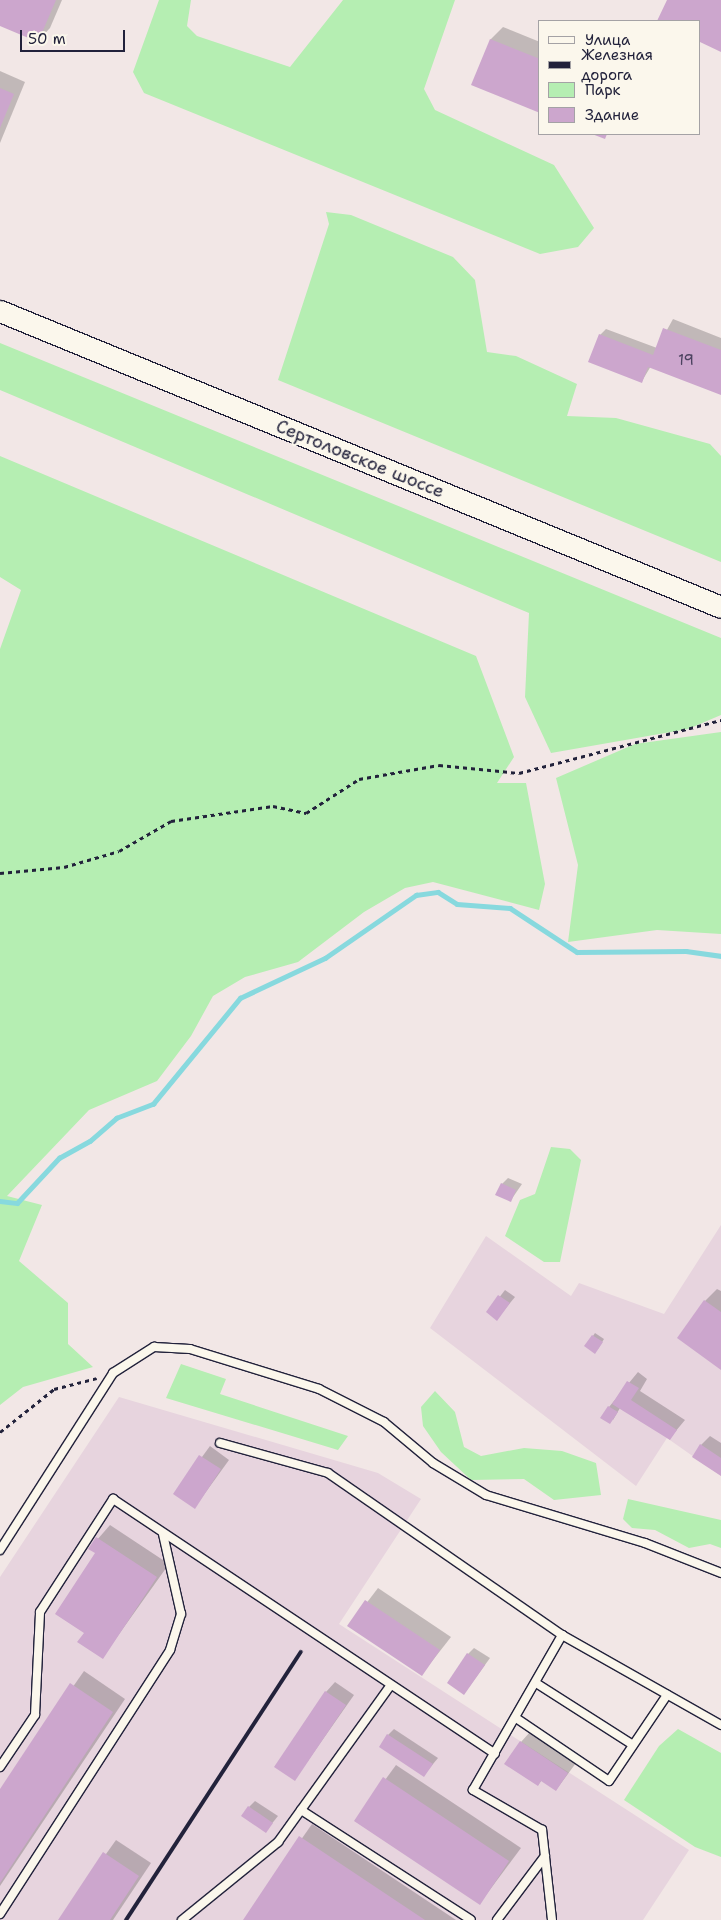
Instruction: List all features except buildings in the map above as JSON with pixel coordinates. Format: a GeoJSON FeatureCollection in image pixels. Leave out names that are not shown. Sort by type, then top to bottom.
{"type":"FeatureCollection","features":[{"type":"Feature","properties":{"kind":"main road","name":"Сертоловское шоссе"},"geometry":{"type":"LineString","coordinates":[[0,311],[721,607]]}},
{"type":"Feature","properties":{"kind":"lane"},"geometry":{"type":"LineString","coordinates":[[0,1550],[113,1373],[154,1347],[190,1349],[319,1389],[384,1422],[433,1464],[486,1495],[645,1543],[721,1573]]}},
{"type":"Feature","properties":{"kind":"lane"},"geometry":{"type":"LineString","coordinates":[[220,1443],[328,1474],[562,1635],[721,1725]]}},
{"type":"Feature","properties":{"kind":"lane"},"geometry":{"type":"LineString","coordinates":[[0,1767],[35,1715],[40,1612],[112,1499],[495,1754]]}},
{"type":"Feature","properties":{"kind":"lane"},"geometry":{"type":"LineString","coordinates":[[0,1914],[170,1650],[182,1614],[163,1534]]}},
{"type":"Feature","properties":{"kind":"lane"},"geometry":{"type":"LineString","coordinates":[[552,1920],[542,1830],[473,1790],[562,1635]]}},
{"type":"Feature","properties":{"kind":"lane"},"geometry":{"type":"LineString","coordinates":[[536,1683],[633,1744]]}},
{"type":"Feature","properties":{"kind":"lane"},"geometry":{"type":"LineString","coordinates":[[182,1920],[278,1842],[391,1686]]}},
{"type":"Feature","properties":{"kind":"lane"},"geometry":{"type":"LineString","coordinates":[[516,1718],[609,1781],[667,1695]]}},
{"type":"Feature","properties":{"kind":"lane"},"geometry":{"type":"LineString","coordinates":[[301,1810],[471,1920]]}},
{"type":"Feature","properties":{"kind":"lane"},"geometry":{"type":"LineString","coordinates":[[497,1920],[545,1856]]}},
{"type":"Feature","properties":{"kind":"path"},"geometry":{"type":"LineString","coordinates":[[0,873],[64,867],[119,851],[171,821],[273,806],[306,813],[359,779],[439,765],[518,773],[721,720]]}},
{"type":"Feature","properties":{"kind":"path"},"geometry":{"type":"LineString","coordinates":[[0,1432],[54,1389],[113,1373]]}},
{"type":"Feature","properties":{"kind":"shaded area"},"geometry":{"type":"Polygon","coordinates":[[[721,1225],[721,1476],[667,1438],[636,1486],[430,1328],[486,1236],[571,1296],[579,1283],[664,1314],[721,1225]]]}},
{"type":"Feature","properties":{"kind":"shaded area"},"geometry":{"type":"Polygon","coordinates":[[[119,1397],[378,1473],[421,1499],[339,1624],[689,1850],[643,1920],[0,1920],[0,1577],[119,1397]]]}},
{"type":"Feature","properties":{"kind":"green space"},"geometry":{"type":"Polygon","coordinates":[[[159,0],[191,0],[187,26],[197,36],[290,67],[343,0],[455,0],[424,89],[435,110],[554,165],[594,228],[578,247],[540,254],[144,93],[133,72],[159,0]]]}},
{"type":"Feature","properties":{"kind":"green space"},"geometry":{"type":"Polygon","coordinates":[[[326,212],[351,215],[453,257],[475,280],[487,352],[516,356],[577,384],[567,416],[616,418],[710,444],[721,456],[721,562],[278,380],[329,224],[326,212]]]}},
{"type":"Feature","properties":{"kind":"green space"},"geometry":{"type":"Polygon","coordinates":[[[0,343],[721,638],[721,715],[688,729],[551,753],[525,697],[529,613],[0,390],[0,343]]]}},
{"type":"Feature","properties":{"kind":"green space"},"geometry":{"type":"Polygon","coordinates":[[[0,456],[476,656],[514,757],[497,783],[526,783],[545,884],[539,910],[433,882],[405,888],[364,912],[298,962],[245,977],[213,996],[191,1036],[157,1081],[89,1110],[7,1196],[42,1205],[19,1261],[68,1303],[68,1344],[93,1367],[23,1387],[0,1405],[0,649],[21,590],[0,577],[0,456]]]}},
{"type":"Feature","properties":{"kind":"green space"},"geometry":{"type":"Polygon","coordinates":[[[721,732],[721,934],[657,930],[568,942],[578,865],[556,778],[635,744],[721,732]]]}},
{"type":"Feature","properties":{"kind":"green space"},"geometry":{"type":"Polygon","coordinates":[[[551,1147],[570,1149],[581,1160],[560,1262],[544,1262],[505,1236],[520,1200],[535,1194],[551,1147]]]}},
{"type":"Feature","properties":{"kind":"green space"},"geometry":{"type":"Polygon","coordinates":[[[181,1364],[226,1379],[220,1394],[348,1436],[338,1450],[166,1398],[181,1364]]]}},
{"type":"Feature","properties":{"kind":"green space"},"geometry":{"type":"Polygon","coordinates":[[[435,1391],[455,1412],[464,1447],[481,1456],[524,1448],[562,1451],[596,1463],[601,1495],[554,1500],[524,1479],[471,1480],[441,1452],[423,1426],[421,1407],[435,1391]]]}},
{"type":"Feature","properties":{"kind":"green space"},"geometry":{"type":"Polygon","coordinates":[[[628,1499],[721,1520],[721,1548],[710,1544],[689,1548],[655,1530],[632,1528],[623,1519],[628,1499]]]}},
{"type":"Feature","properties":{"kind":"green space"},"geometry":{"type":"Polygon","coordinates":[[[678,1729],[721,1753],[721,1857],[695,1847],[624,1800],[659,1746],[678,1729]]]}},
{"type":"Feature","properties":{"kind":"waterway"},"geometry":{"type":"LineString","coordinates":[[0,1201],[17,1203],[59,1158],[90,1141],[116,1118],[153,1104],[240,998],[325,958],[416,895],[438,892],[457,904],[510,908],[577,952],[686,951],[721,956]]}},
{"type":"Feature","properties":{"kind":"railway"},"geometry":{"type":"LineString","coordinates":[[126,1920],[301,1652]]}}]}
